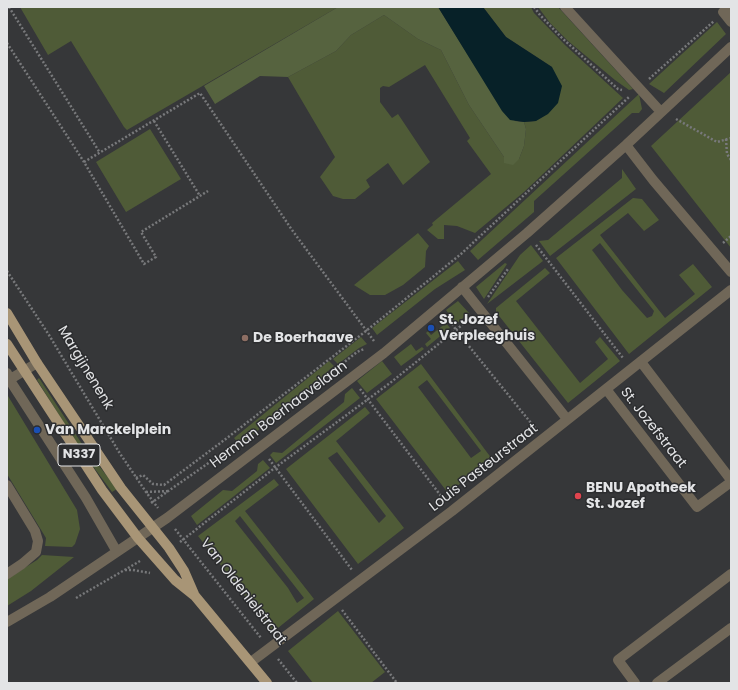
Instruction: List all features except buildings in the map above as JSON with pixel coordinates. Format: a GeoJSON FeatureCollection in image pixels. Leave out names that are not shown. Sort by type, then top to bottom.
{"type":"FeatureCollection","features":[{"type":"Feature","properties":{"kind":"main road","name":"N337"},"geometry":{"type":"LineString","coordinates":[[7,313],[37,363],[121,488],[169,548],[184,571],[195,596]]}},
{"type":"Feature","properties":{"kind":"main road","name":"N337"},"geometry":{"type":"LineString","coordinates":[[7,344],[102,490],[138,538],[175,580],[195,596],[267,683]]}},
{"type":"Feature","properties":{"kind":"street"},"geometry":{"type":"LineString","coordinates":[[565,7],[635,91],[661,112]]}},
{"type":"Feature","properties":{"kind":"street"},"geometry":{"type":"LineString","coordinates":[[726,10],[731,22]]}},
{"type":"Feature","properties":{"kind":"street","name":"Herman Boerhaavelaan"},"geometry":{"type":"LineString","coordinates":[[7,622],[50,597],[153,528],[384,353],[527,233],[626,145],[731,47]]}},
{"type":"Feature","properties":{"kind":"street"},"geometry":{"type":"LineString","coordinates":[[626,145],[653,180],[731,272]]}},
{"type":"Feature","properties":{"kind":"street"},"geometry":{"type":"LineString","coordinates":[[462,287],[567,420]]}},
{"type":"Feature","properties":{"kind":"street","name":"Louis Pasteurstraat"},"geometry":{"type":"LineString","coordinates":[[251,662],[334,599],[361,581],[452,511],[731,290]]}},
{"type":"Feature","properties":{"kind":"street","name":"St. Jozefstraat"},"geometry":{"type":"LineString","coordinates":[[606,389],[697,507],[731,481],[642,362]]}},
{"type":"Feature","properties":{"kind":"street"},"geometry":{"type":"LineString","coordinates":[[37,363],[8,378],[86,498],[117,552]]}},
{"type":"Feature","properties":{"kind":"street"},"geometry":{"type":"LineString","coordinates":[[7,486],[35,531],[38,541],[36,552],[7,574]]}},
{"type":"Feature","properties":{"kind":"street"},"geometry":{"type":"LineString","coordinates":[[635,683],[618,660],[731,574]]}},
{"type":"Feature","properties":{"kind":"street"},"geometry":{"type":"LineString","coordinates":[[657,683],[731,628]]}},
{"type":"Feature","properties":{"kind":"path"},"geometry":{"type":"LineString","coordinates":[[9,7],[100,153]]}},
{"type":"Feature","properties":{"kind":"path"},"geometry":{"type":"LineString","coordinates":[[534,7],[562,38],[618,89],[635,91]]}},
{"type":"Feature","properties":{"kind":"path"},"geometry":{"type":"LineString","coordinates":[[136,478],[143,475],[153,484],[158,485],[164,485],[169,482],[366,331],[461,254],[635,91],[726,10]]}},
{"type":"Feature","properties":{"kind":"path"},"geometry":{"type":"LineString","coordinates":[[7,43],[84,162],[144,264],[156,257],[141,232],[208,191]]}},
{"type":"Feature","properties":{"kind":"path"},"geometry":{"type":"LineString","coordinates":[[84,162],[200,93],[292,230],[374,341]]}},
{"type":"Feature","properties":{"kind":"path"},"geometry":{"type":"LineString","coordinates":[[676,119],[717,142],[731,138]]}},
{"type":"Feature","properties":{"kind":"path"},"geometry":{"type":"LineString","coordinates":[[154,121],[200,196]]}},
{"type":"Feature","properties":{"kind":"path"},"geometry":{"type":"LineString","coordinates":[[726,139],[727,154],[731,160]]}},
{"type":"Feature","properties":{"kind":"path"},"geometry":{"type":"LineString","coordinates":[[527,233],[632,369]]}},
{"type":"Feature","properties":{"kind":"path"},"geometry":{"type":"LineString","coordinates":[[169,548],[184,540],[276,467],[368,400],[456,330],[480,308],[511,265]]}},
{"type":"Feature","properties":{"kind":"path","name":"Margijnenenk"},"geometry":{"type":"LineString","coordinates":[[7,271],[49,335],[119,452],[146,492],[167,518]]}},
{"type":"Feature","properties":{"kind":"path"},"geometry":{"type":"LineString","coordinates":[[440,305],[456,330],[544,439]]}},
{"type":"Feature","properties":{"kind":"path"},"geometry":{"type":"LineString","coordinates":[[368,400],[452,511]]}},
{"type":"Feature","properties":{"kind":"path"},"geometry":{"type":"LineString","coordinates":[[276,467],[361,581]]}},
{"type":"Feature","properties":{"kind":"path"},"geometry":{"type":"LineString","coordinates":[[146,492],[171,491]]}},
{"type":"Feature","properties":{"kind":"path","name":"Van Oldenielstraat"},"geometry":{"type":"LineString","coordinates":[[167,518],[297,683]]}},
{"type":"Feature","properties":{"kind":"path"},"geometry":{"type":"LineString","coordinates":[[50,597],[79,597],[110,578],[153,555]]}},
{"type":"Feature","properties":{"kind":"path"},"geometry":{"type":"LineString","coordinates":[[125,570],[133,570],[156,575]]}},
{"type":"Feature","properties":{"kind":"path"},"geometry":{"type":"LineString","coordinates":[[334,599],[398,683]]}},
{"type":"Feature","properties":{"kind":"green space"},"geometry":{"type":"Polygon","coordinates":[[[20,7],[338,7],[127,130],[71,41],[48,55],[20,7]]]}},
{"type":"Feature","properties":{"kind":"green space"},"geometry":{"type":"Polygon","coordinates":[[[338,7],[438,7],[470,58],[515,121],[524,122],[526,129],[524,146],[519,159],[513,165],[504,163],[504,157],[469,105],[441,50],[418,39],[384,15],[351,35],[336,51],[288,77],[260,76],[215,104],[204,86],[338,7]]]}},
{"type":"Feature","properties":{"kind":"green space"},"geometry":{"type":"Polygon","coordinates":[[[483,7],[531,7],[534,13],[565,45],[623,98],[524,192],[475,233],[457,226],[444,225],[444,239],[438,239],[427,230],[433,225],[432,223],[491,174],[467,141],[470,138],[425,65],[389,87],[383,86],[380,88],[380,102],[392,118],[398,114],[430,162],[403,185],[388,163],[366,180],[370,187],[355,199],[343,199],[333,196],[320,177],[335,157],[288,77],[336,51],[351,35],[384,15],[418,39],[441,50],[469,105],[504,157],[519,159],[524,146],[526,129],[524,122],[536,121],[552,67],[506,37],[483,7]]]}},
{"type":"Feature","properties":{"kind":"green space"},"geometry":{"type":"Polygon","coordinates":[[[538,7],[558,7],[633,89],[629,90],[615,80],[568,41],[550,23],[538,7]]]}},
{"type":"Feature","properties":{"kind":"green space"},"geometry":{"type":"Polygon","coordinates":[[[717,22],[726,34],[664,93],[649,84],[717,22]]]}},
{"type":"Feature","properties":{"kind":"green space"},"geometry":{"type":"Polygon","coordinates":[[[731,72],[731,248],[651,146],[731,72]]]}},
{"type":"Feature","properties":{"kind":"green space"},"geometry":{"type":"Polygon","coordinates":[[[639,94],[642,109],[639,113],[632,113],[534,201],[534,212],[478,260],[470,251],[639,94]]]}},
{"type":"Feature","properties":{"kind":"green space"},"geometry":{"type":"Polygon","coordinates":[[[150,129],[181,179],[126,212],[96,162],[150,129]]]}},
{"type":"Feature","properties":{"kind":"green space"},"geometry":{"type":"Polygon","coordinates":[[[622,169],[636,189],[550,256],[539,241],[548,240],[622,178],[622,169]]]}},
{"type":"Feature","properties":{"kind":"green space"},"geometry":{"type":"Polygon","coordinates":[[[633,198],[642,199],[659,220],[644,231],[628,213],[600,235],[665,318],[695,294],[679,275],[693,264],[712,287],[629,354],[556,258],[633,198]],[[600,243],[592,250],[622,290],[647,318],[652,316],[654,311],[600,243]]]}},
{"type":"Feature","properties":{"kind":"green space"},"geometry":{"type":"Polygon","coordinates":[[[418,233],[429,246],[426,251],[425,267],[403,285],[385,295],[370,295],[354,285],[418,233]]]}},
{"type":"Feature","properties":{"kind":"green space"},"geometry":{"type":"Polygon","coordinates":[[[531,245],[543,261],[487,304],[520,255],[531,245]]]}},
{"type":"Feature","properties":{"kind":"green space"},"geometry":{"type":"Polygon","coordinates":[[[458,261],[465,270],[435,289],[377,335],[372,328],[458,261]]]}},
{"type":"Feature","properties":{"kind":"green space"},"geometry":{"type":"Polygon","coordinates":[[[505,263],[507,264],[484,299],[476,287],[505,263]]]}},
{"type":"Feature","properties":{"kind":"green space"},"geometry":{"type":"Polygon","coordinates":[[[545,268],[550,273],[516,301],[580,383],[608,359],[595,342],[600,337],[620,361],[568,403],[496,312],[496,308],[545,268]]]}},
{"type":"Feature","properties":{"kind":"green space"},"geometry":{"type":"Polygon","coordinates":[[[458,301],[469,313],[456,324],[446,310],[458,301]]]}},
{"type":"Feature","properties":{"kind":"green space"},"geometry":{"type":"Polygon","coordinates":[[[446,323],[450,328],[427,347],[425,344],[431,339],[426,333],[428,331],[431,335],[446,323]]]}},
{"type":"Feature","properties":{"kind":"green space"},"geometry":{"type":"Polygon","coordinates":[[[361,337],[367,344],[359,348],[338,364],[333,359],[361,337]]]}},
{"type":"Feature","properties":{"kind":"green space"},"geometry":{"type":"Polygon","coordinates":[[[411,344],[416,351],[422,347],[424,349],[401,366],[394,357],[411,344]]]}},
{"type":"Feature","properties":{"kind":"green space"},"geometry":{"type":"Polygon","coordinates":[[[329,361],[334,366],[324,377],[240,445],[234,438],[329,361]]]}},
{"type":"Feature","properties":{"kind":"green space"},"geometry":{"type":"Polygon","coordinates":[[[382,361],[392,374],[367,393],[357,381],[382,361]]]}},
{"type":"Feature","properties":{"kind":"green space"},"geometry":{"type":"Polygon","coordinates":[[[421,364],[492,459],[448,493],[376,399],[421,364]],[[427,380],[418,387],[471,458],[481,451],[427,380]]]}},
{"type":"Feature","properties":{"kind":"green space"},"geometry":{"type":"Polygon","coordinates":[[[39,378],[82,444],[117,489],[112,492],[81,450],[37,380],[39,378]]]}},
{"type":"Feature","properties":{"kind":"green space"},"geometry":{"type":"Polygon","coordinates":[[[352,388],[360,398],[276,463],[270,455],[273,452],[282,453],[344,402],[345,394],[352,388]]]}},
{"type":"Feature","properties":{"kind":"green space"},"geometry":{"type":"Polygon","coordinates":[[[8,396],[77,510],[80,529],[75,544],[72,547],[45,546],[46,538],[7,474],[8,396]]]}},
{"type":"Feature","properties":{"kind":"green space"},"geometry":{"type":"Polygon","coordinates":[[[365,407],[370,413],[336,441],[404,528],[358,564],[286,469],[365,407]],[[337,452],[328,458],[379,523],[386,516],[337,452]]]}},
{"type":"Feature","properties":{"kind":"green space"},"geometry":{"type":"Polygon","coordinates":[[[263,460],[270,468],[197,525],[191,516],[223,490],[232,491],[257,471],[258,464],[263,460]]]}},
{"type":"Feature","properties":{"kind":"green space"},"geometry":{"type":"Polygon","coordinates":[[[274,479],[279,485],[245,511],[314,599],[273,632],[198,536],[274,479]],[[240,516],[235,521],[288,588],[297,603],[304,598],[240,516]]]}},
{"type":"Feature","properties":{"kind":"green space"},"geometry":{"type":"Polygon","coordinates":[[[42,555],[74,557],[31,591],[7,606],[7,579],[37,560],[42,555]]]}},
{"type":"Feature","properties":{"kind":"green space"},"geometry":{"type":"Polygon","coordinates":[[[338,611],[385,672],[371,683],[313,683],[288,651],[338,611]]]}},
{"type":"Feature","properties":{"kind":"water"},"geometry":{"type":"Polygon","coordinates":[[[438,7],[483,7],[506,37],[552,67],[562,86],[558,103],[548,114],[536,121],[524,122],[510,120],[502,111],[438,7]]]}},
{"type":"Feature","properties":{"kind":"place","name":"St. Jozef Verpleeghuis"},"geometry":{"type":"Point","coordinates":[431,328]}},
{"type":"Feature","properties":{"kind":"place","name":"De Boerhaave"},"geometry":{"type":"Point","coordinates":[245,338]}},
{"type":"Feature","properties":{"kind":"place","name":"Van Marckelplein"},"geometry":{"type":"Point","coordinates":[37,430]}},
{"type":"Feature","properties":{"kind":"place","name":"BENU Apotheek St. Jozef"},"geometry":{"type":"Point","coordinates":[578,496]}}]}
